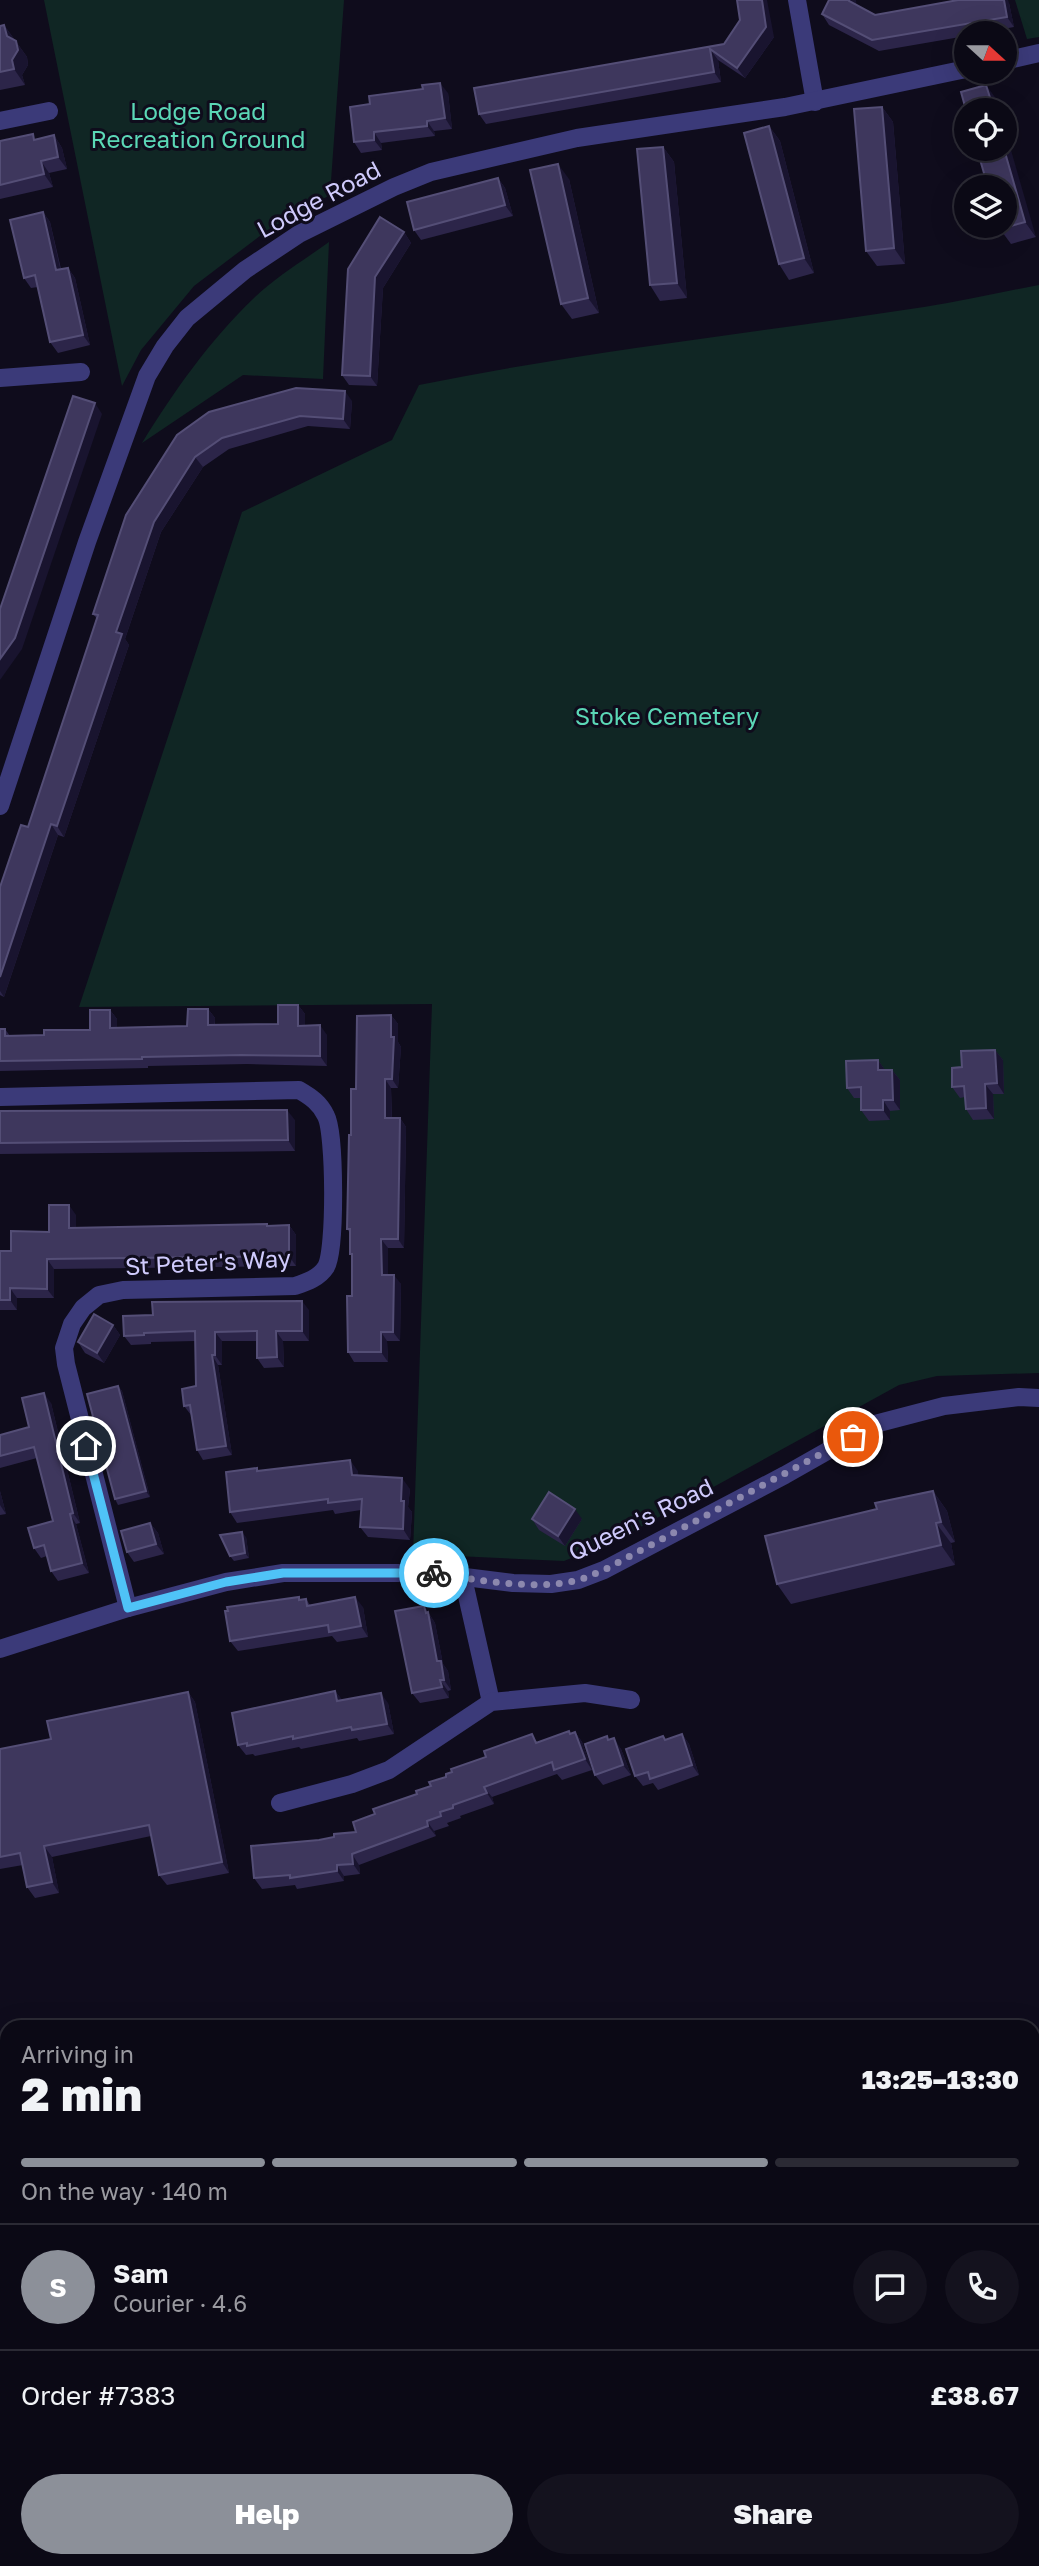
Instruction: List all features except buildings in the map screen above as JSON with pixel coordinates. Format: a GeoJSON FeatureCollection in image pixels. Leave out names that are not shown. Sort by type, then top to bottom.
{"type":"FeatureCollection","features":[{"type":"Feature","properties":{"kind":"street"},"geometry":{"type":"LineString","coordinates":[[797,0],[815,102]]}},
{"type":"Feature","properties":{"kind":"street"},"geometry":{"type":"LineString","coordinates":[[1017,58],[1039,53]]}},
{"type":"Feature","properties":{"kind":"street","name":"Lodge Road"},"geometry":{"type":"LineString","coordinates":[[0,807],[87,542],[147,376],[165,346],[187,318],[245,270],[299,234],[394,187],[431,172],[577,138],[815,102],[954,72]]}},
{"type":"Feature","properties":{"kind":"street"},"geometry":{"type":"LineString","coordinates":[[0,121],[49,111]]}},
{"type":"Feature","properties":{"kind":"street"},"geometry":{"type":"LineString","coordinates":[[0,378],[81,372]]}},
{"type":"Feature","properties":{"kind":"street","name":"St Peter's Way"},"geometry":{"type":"LineString","coordinates":[[0,1097],[299,1090],[316,1100],[327,1117],[332,1136],[331,1249],[326,1267],[312,1280],[295,1286],[123,1290],[99,1295],[83,1308],[72,1324],[64,1348],[66,1364],[128,1608]]}},
{"type":"Feature","properties":{"kind":"street","name":"Queen's Road"},"geometry":{"type":"LineString","coordinates":[[0,1649],[128,1608],[226,1582],[283,1573],[433,1573],[463,1578],[551,1584],[578,1580],[604,1570],[713,1513],[875,1424],[944,1406],[1019,1397],[1039,1398]]}},
{"type":"Feature","properties":{"kind":"street"},"geometry":{"type":"LineString","coordinates":[[463,1578],[491,1702]]}},
{"type":"Feature","properties":{"kind":"street"},"geometry":{"type":"LineString","coordinates":[[280,1803],[352,1784],[389,1770],[491,1702],[587,1686],[631,1700]]}},
{"type":"Feature","properties":{"kind":"green space","name":"Lodge Road Recreation Ground"},"geometry":{"type":"Polygon","coordinates":[[[44,0],[344,0],[330,195],[269,229],[194,286],[141,350],[122,386],[44,0]]]}},
{"type":"Feature","properties":{"kind":"green space"},"geometry":{"type":"Polygon","coordinates":[[[1015,0],[1039,0],[1039,37],[1027,39],[1015,0]]]}},
{"type":"Feature","properties":{"kind":"green space"},"geometry":{"type":"Polygon","coordinates":[[[329,242],[323,379],[243,375],[142,443],[194,367],[238,314],[272,282],[329,242]]]}},
{"type":"Feature","properties":{"kind":"green space","name":"Stoke Cemetery"},"geometry":{"type":"Polygon","coordinates":[[[1039,285],[1039,1373],[937,1376],[899,1385],[617,1540],[564,1561],[413,1554],[432,1004],[79,1007],[242,512],[392,440],[419,385],[608,352],[924,307],[1039,285]]]}},
{"type":"Feature","properties":{"kind":"way so far"},"geometry":{"type":"LineString","coordinates":[[434,1573],[513,1583],[551,1584],[578,1580],[604,1570],[853,1437]]}},
{"type":"Feature","properties":{"kind":"route"},"geometry":{"type":"LineString","coordinates":[[86,1446],[128,1608],[226,1582],[283,1573],[434,1573]]}}]}
